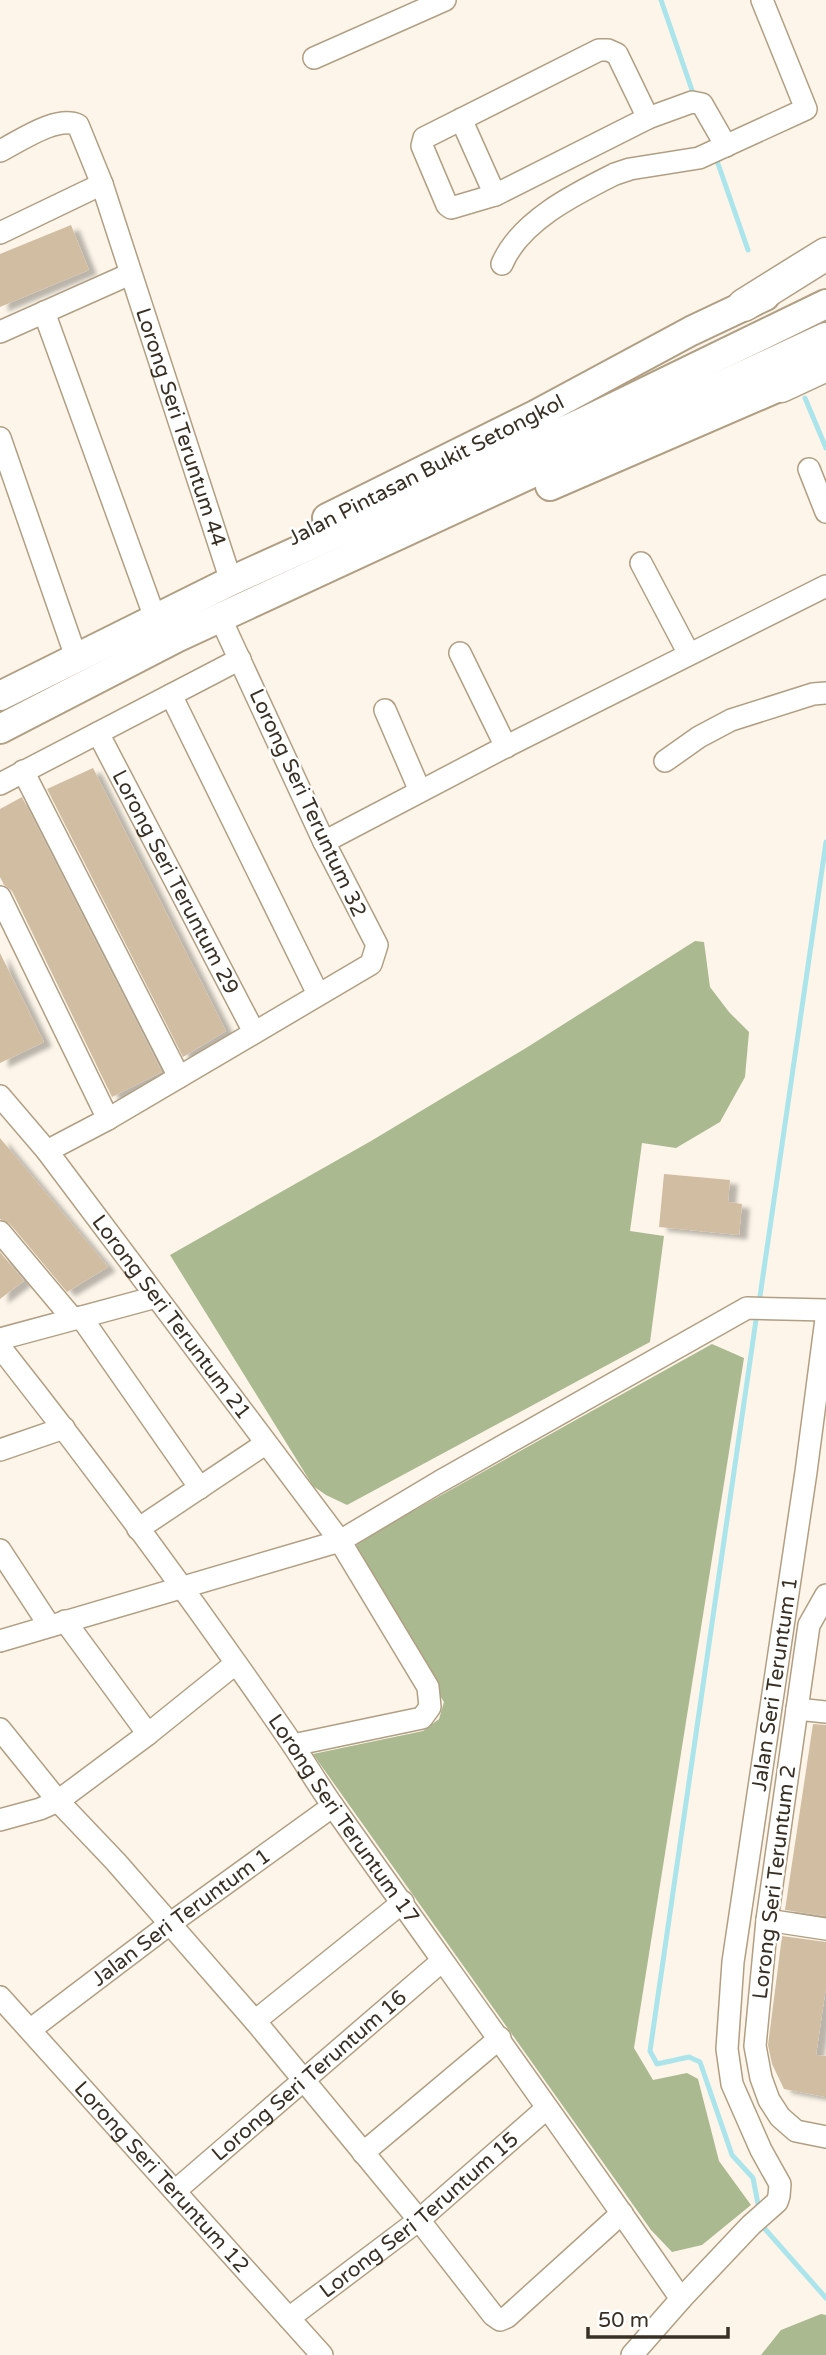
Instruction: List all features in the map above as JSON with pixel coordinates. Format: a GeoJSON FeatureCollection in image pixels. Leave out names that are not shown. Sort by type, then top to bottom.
{"type":"FeatureCollection","features":[{"type":"Feature","properties":{"kind":"highway"},"geometry":{"type":"LineString","coordinates":[[744,305],[826,254]]}},
{"type":"Feature","properties":{"kind":"highway"},"geometry":{"type":"LineString","coordinates":[[781,386],[826,365]]}},
{"type":"Feature","properties":{"kind":"main road","name":"Jalan Pintasan Bukit Setongkol"},"geometry":{"type":"LineString","coordinates":[[0,696],[258,569],[279,547],[311,526],[535,415],[744,305],[826,270]]}},
{"type":"Feature","properties":{"kind":"main road"},"geometry":{"type":"LineString","coordinates":[[585,435],[826,304]]}},
{"type":"Feature","properties":{"kind":"main road"},"geometry":{"type":"LineString","coordinates":[[258,569],[826,337]]}},
{"type":"Feature","properties":{"kind":"main road"},"geometry":{"type":"LineString","coordinates":[[176,638],[225,628],[781,386],[826,356]]}},
{"type":"Feature","properties":{"kind":"main road","name":"Jalan Pintasan Bukit Setongkol"},"geometry":{"type":"LineString","coordinates":[[0,729],[176,638],[585,435]]}},
{"type":"Feature","properties":{"kind":"street"},"geometry":{"type":"LineString","coordinates":[[314,58],[444,0]]}},
{"type":"Feature","properties":{"kind":"street"},"geometry":{"type":"LineString","coordinates":[[502,264],[514,241],[530,226],[603,180],[630,169],[699,158],[806,109],[762,0]]}},
{"type":"Feature","properties":{"kind":"street"},"geometry":{"type":"LineString","coordinates":[[648,118],[617,54],[599,50],[421,141],[447,205],[451,208],[495,195],[648,118],[697,103],[724,147]]}},
{"type":"Feature","properties":{"kind":"street"},"geometry":{"type":"LineString","coordinates":[[461,119],[495,195]]}},
{"type":"Feature","properties":{"kind":"street","name":"Lorong Seri Teruntum 44"},"geometry":{"type":"LineString","coordinates":[[0,151],[59,122],[70,121],[78,125],[102,184],[231,581]]}},
{"type":"Feature","properties":{"kind":"street"},"geometry":{"type":"LineString","coordinates":[[0,233],[102,184]]}},
{"type":"Feature","properties":{"kind":"street"},"geometry":{"type":"LineString","coordinates":[[0,332],[130,274]]}},
{"type":"Feature","properties":{"kind":"street"},"geometry":{"type":"LineString","coordinates":[[44,312],[155,618]]}},
{"type":"Feature","properties":{"kind":"street"},"geometry":{"type":"LineString","coordinates":[[0,438],[76,657]]}},
{"type":"Feature","properties":{"kind":"street"},"geometry":{"type":"LineString","coordinates":[[808,469],[826,512]]}},
{"type":"Feature","properties":{"kind":"street"},"geometry":{"type":"LineString","coordinates":[[641,563],[689,654]]}},
{"type":"Feature","properties":{"kind":"street"},"geometry":{"type":"LineString","coordinates":[[324,842],[826,586]]}},
{"type":"Feature","properties":{"kind":"street","name":"Lorong Seri Teruntum 32"},"geometry":{"type":"LineString","coordinates":[[225,628],[324,842],[377,946],[371,964],[318,994]]}},
{"type":"Feature","properties":{"kind":"street"},"geometry":{"type":"LineString","coordinates":[[460,653],[506,747]]}},
{"type":"Feature","properties":{"kind":"street"},"geometry":{"type":"LineString","coordinates":[[0,784],[240,659]]}},
{"type":"Feature","properties":{"kind":"street"},"geometry":{"type":"LineString","coordinates":[[665,761],[699,737],[731,720],[826,693]]}},
{"type":"Feature","properties":{"kind":"street"},"geometry":{"type":"LineString","coordinates":[[47,1151],[108,1119],[318,994],[171,695]]}},
{"type":"Feature","properties":{"kind":"street"},"geometry":{"type":"LineString","coordinates":[[385,710],[420,791]]}},
{"type":"Feature","properties":{"kind":"street","name":"Lorong Seri Teruntum 29"},"geometry":{"type":"LineString","coordinates":[[98,733],[254,1032]]}},
{"type":"Feature","properties":{"kind":"street"},"geometry":{"type":"LineString","coordinates":[[23,771],[178,1077]]}},
{"type":"Feature","properties":{"kind":"street"},"geometry":{"type":"LineString","coordinates":[[0,897],[108,1119]]}},
{"type":"Feature","properties":{"kind":"street","name":"Lorong Seri Teruntum 21"},"geometry":{"type":"LineString","coordinates":[[0,1096],[47,1151],[340,1541],[428,1687],[430,1707],[422,1718],[293,1745]]}},
{"type":"Feature","properties":{"kind":"street"},"geometry":{"type":"LineString","coordinates":[[0,1232],[77,1318],[200,1488]]}},
{"type":"Feature","properties":{"kind":"street"},"geometry":{"type":"LineString","coordinates":[[0,1339],[156,1297]]}},
{"type":"Feature","properties":{"kind":"street"},"geometry":{"type":"LineString","coordinates":[[0,1641],[340,1541],[439,1482],[756,1308],[826,1310]]}},
{"type":"Feature","properties":{"kind":"street","name":"Jalan Seri Teruntum 1"},"geometry":{"type":"LineString","coordinates":[[681,2298],[751,2225],[777,2202],[780,2184],[761,2150],[732,2084],[727,2049],[733,1962],[816,1474],[826,1319]]}},
{"type":"Feature","properties":{"kind":"street","name":"Lorong Seri Teruntum 17"},"geometry":{"type":"LineString","coordinates":[[0,1347],[64,1428],[181,1587],[681,2298]]}},
{"type":"Feature","properties":{"kind":"street"},"geometry":{"type":"LineString","coordinates":[[0,1450],[64,1428]]}},
{"type":"Feature","properties":{"kind":"street"},"geometry":{"type":"LineString","coordinates":[[138,1529],[265,1444]]}},
{"type":"Feature","properties":{"kind":"street"},"geometry":{"type":"LineString","coordinates":[[0,1550],[148,1734]]}},
{"type":"Feature","properties":{"kind":"street","name":"Lorong Seri Teruntum 2"},"geometry":{"type":"LineString","coordinates":[[826,1595],[809,1625],[767,1920],[755,2046],[761,2078],[780,2117],[796,2131],[826,2137]]}},
{"type":"Feature","properties":{"kind":"street"},"geometry":{"type":"LineString","coordinates":[[0,1820],[58,1801],[148,1734],[235,1664]]}},
{"type":"Feature","properties":{"kind":"street"},"geometry":{"type":"LineString","coordinates":[[797,1709],[826,1712]]}},
{"type":"Feature","properties":{"kind":"street"},"geometry":{"type":"LineString","coordinates":[[0,1729],[58,1801],[171,1923],[255,2021],[419,2220],[493,2315],[500,2320],[506,2317],[622,2213]]}},
{"type":"Feature","properties":{"kind":"street","name":"Jalan Seri Teruntum 1"},"geometry":{"type":"LineString","coordinates":[[31,2029],[171,1923],[333,1806]]}},
{"type":"Feature","properties":{"kind":"street"},"geometry":{"type":"LineString","coordinates":[[255,2021],[402,1902]]}},
{"type":"Feature","properties":{"kind":"street"},"geometry":{"type":"LineString","coordinates":[[767,1920],[826,1929]]}},
{"type":"Feature","properties":{"kind":"street","name":"Lorong Seri Teruntum 16"},"geometry":{"type":"LineString","coordinates":[[175,2191],[442,1961]]}},
{"type":"Feature","properties":{"kind":"street","name":"Lorong Seri Teruntum 12"},"geometry":{"type":"LineString","coordinates":[[0,1997],[322,2355]]}},
{"type":"Feature","properties":{"kind":"street"},"geometry":{"type":"LineString","coordinates":[[363,2153],[500,2038]]}},
{"type":"Feature","properties":{"kind":"street","name":"Lorong Seri Teruntum 15"},"geometry":{"type":"LineString","coordinates":[[289,2318],[419,2220],[547,2108]]}},
{"type":"Feature","properties":{"kind":"street"},"geometry":{"type":"LineString","coordinates":[[632,2355],[681,2298]]}},
{"type":"Feature","properties":{"kind":"green space"},"geometry":{"type":"Polygon","coordinates":[[[695,941],[704,942],[710,987],[749,1032],[745,1077],[720,1122],[676,1148],[642,1143],[630,1231],[664,1236],[650,1342],[347,1505],[326,1495],[313,1486],[170,1255],[371,1141],[526,1048],[695,941]]]}},
{"type":"Feature","properties":{"kind":"green space"},"geometry":{"type":"Polygon","coordinates":[[[712,1344],[744,1358],[634,2048],[653,2080],[687,2073],[698,2079],[719,2161],[751,2205],[702,2245],[672,2252],[651,2230],[313,1754],[423,1731],[439,1719],[444,1702],[352,1555],[359,1541],[712,1344]]]}},
{"type":"Feature","properties":{"kind":"green space"},"geometry":{"type":"Polygon","coordinates":[[[821,2314],[826,2315],[826,2355],[761,2355],[781,2330],[821,2314]]]}},
{"type":"Feature","properties":{"kind":"building"},"geometry":{"type":"Polygon","coordinates":[[[71,225],[89,270],[0,307],[0,254],[71,225]]]}},
{"type":"Feature","properties":{"kind":"building"},"geometry":{"type":"Polygon","coordinates":[[[93,768],[226,1031],[183,1057],[47,789],[93,768]]]}},
{"type":"Feature","properties":{"kind":"building"},"geometry":{"type":"Polygon","coordinates":[[[22,797],[162,1072],[112,1097],[12,891],[4,885],[0,877],[0,809],[22,797]]]}},
{"type":"Feature","properties":{"kind":"building"},"geometry":{"type":"Polygon","coordinates":[[[0,953],[44,1042],[0,1063],[0,953]]]}},
{"type":"Feature","properties":{"kind":"building"},"geometry":{"type":"Polygon","coordinates":[[[0,1138],[108,1267],[67,1292],[10,1224],[0,1219],[0,1138]]]}},
{"type":"Feature","properties":{"kind":"building"},"geometry":{"type":"Polygon","coordinates":[[[664,1174],[730,1180],[728,1202],[742,1204],[739,1235],[659,1227],[664,1174]]]}},
{"type":"Feature","properties":{"kind":"building"},"geometry":{"type":"Polygon","coordinates":[[[0,1252],[24,1281],[0,1299],[0,1252]]]}},
{"type":"Feature","properties":{"kind":"building"},"geometry":{"type":"Polygon","coordinates":[[[813,1724],[826,1725],[826,1916],[785,1910],[813,1724]]]}},
{"type":"Feature","properties":{"kind":"building"},"geometry":{"type":"Polygon","coordinates":[[[782,1936],[826,1942],[826,1987],[816,2055],[826,2056],[826,2097],[784,2089],[772,2064],[768,2045],[782,1936]]]}},
{"type":"Feature","properties":{"kind":"waterway"},"geometry":{"type":"LineString","coordinates":[[661,0],[694,96]]}},
{"type":"Feature","properties":{"kind":"waterway"},"geometry":{"type":"LineString","coordinates":[[715,155],[748,250]]}},
{"type":"Feature","properties":{"kind":"waterway"},"geometry":{"type":"LineString","coordinates":[[805,398],[826,448]]}},
{"type":"Feature","properties":{"kind":"waterway"},"geometry":{"type":"LineString","coordinates":[[759,1303],[826,842]]}},
{"type":"Feature","properties":{"kind":"waterway"},"geometry":{"type":"LineString","coordinates":[[757,1313],[650,2051],[657,2064],[689,2057],[700,2062],[732,2155],[753,2178],[759,2209]]}},
{"type":"Feature","properties":{"kind":"waterway"},"geometry":{"type":"LineString","coordinates":[[763,2222],[765,2229],[826,2298]]}}]}
